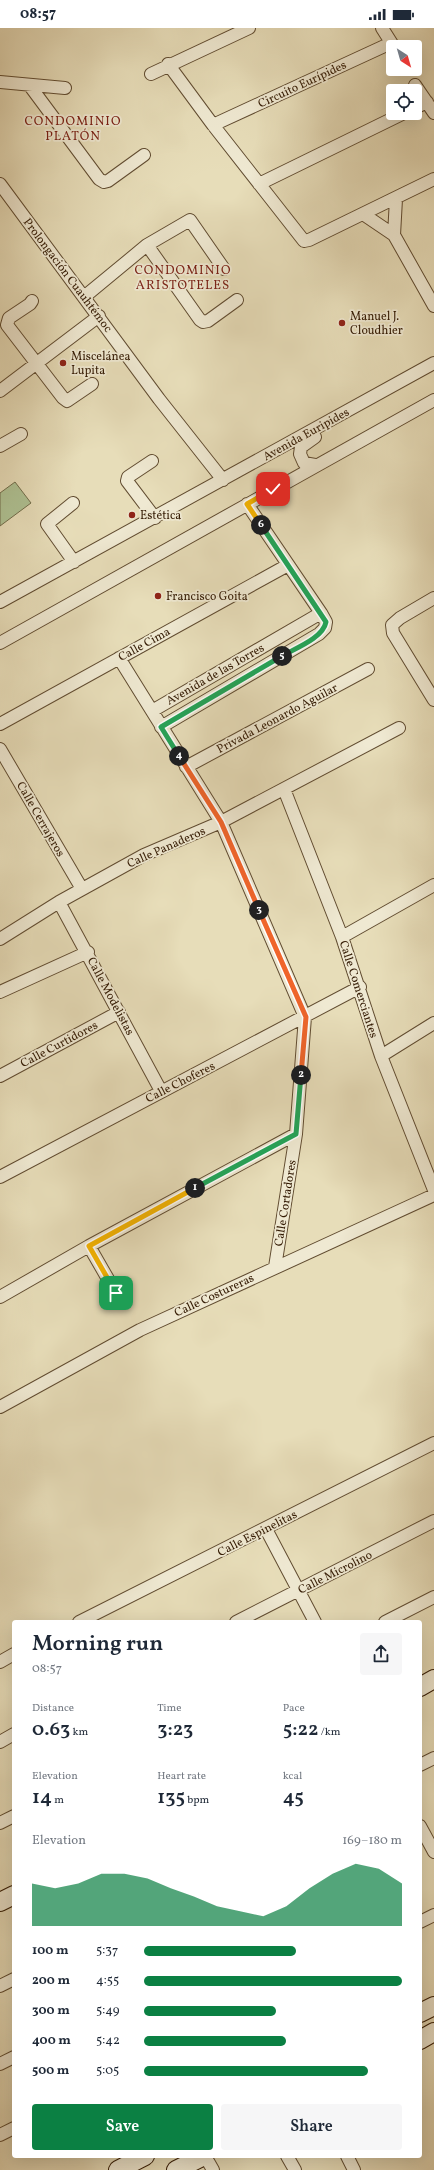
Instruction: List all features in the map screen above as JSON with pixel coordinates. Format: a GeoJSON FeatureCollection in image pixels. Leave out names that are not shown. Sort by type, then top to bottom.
{"type":"FeatureCollection","features":[{"type":"Feature","properties":{"kind":"main road"},"geometry":{"type":"LineString","coordinates":[[422,1686],[434,1680]]}},
{"type":"Feature","properties":{"kind":"main road"},"geometry":{"type":"LineString","coordinates":[[0,1902],[12,1896]]}},
{"type":"Feature","properties":{"kind":"main road"},"geometry":{"type":"LineString","coordinates":[[422,2012],[434,2006]]}},
{"type":"Feature","properties":{"kind":"main road"},"geometry":{"type":"LineString","coordinates":[[422,2039],[434,2032]]}},
{"type":"Feature","properties":{"kind":"main road"},"geometry":{"type":"LineString","coordinates":[[118,2170],[141,2158]]}},
{"type":"Feature","properties":{"kind":"main road"},"geometry":{"type":"LineString","coordinates":[[176,2170],[200,2158]]}},
{"type":"Feature","properties":{"kind":"street"},"geometry":{"type":"LineString","coordinates":[[150,74],[168,64],[249,28]]}},
{"type":"Feature","properties":{"kind":"street","name":"Circuito Eurípides"},"geometry":{"type":"LineString","coordinates":[[382,28],[389,40]]}},
{"type":"Feature","properties":{"kind":"street","name":"Circuito Eurípides"},"geometry":{"type":"LineString","coordinates":[[213,125],[386,48]]}},
{"type":"Feature","properties":{"kind":"street"},"geometry":{"type":"LineString","coordinates":[[168,64],[213,125],[304,240],[309,240],[396,199],[434,179]]}},
{"type":"Feature","properties":{"kind":"street"},"geometry":{"type":"LineString","coordinates":[[0,82],[30,86],[66,88]]}},
{"type":"Feature","properties":{"kind":"street"},"geometry":{"type":"LineString","coordinates":[[30,86],[99,179],[104,182],[108,181],[144,155]]}},
{"type":"Feature","properties":{"kind":"street"},"geometry":{"type":"LineString","coordinates":[[422,95],[434,113]]}},
{"type":"Feature","properties":{"kind":"street"},"geometry":{"type":"LineString","coordinates":[[422,104],[427,102]]}},
{"type":"Feature","properties":{"kind":"street"},"geometry":{"type":"LineString","coordinates":[[259,184],[390,120]]}},
{"type":"Feature","properties":{"kind":"street","name":"Prolongación Cuauhtémoc"},"geometry":{"type":"LineString","coordinates":[[0,184],[159,399],[223,480]]}},
{"type":"Feature","properties":{"kind":"street"},"geometry":{"type":"LineString","coordinates":[[394,235],[396,199]]}},
{"type":"Feature","properties":{"kind":"street"},"geometry":{"type":"LineString","coordinates":[[363,214],[394,235],[434,306]]}},
{"type":"Feature","properties":{"kind":"street"},"geometry":{"type":"LineString","coordinates":[[84,297],[147,245],[190,220],[224,270]]}},
{"type":"Feature","properties":{"kind":"street"},"geometry":{"type":"LineString","coordinates":[[147,245],[200,320],[203,322],[208,321],[237,300]]}},
{"type":"Feature","properties":{"kind":"street"},"geometry":{"type":"LineString","coordinates":[[32,301],[30,304],[9,318],[7,325],[63,398],[67,401],[92,384]]}},
{"type":"Feature","properties":{"kind":"street"},"geometry":{"type":"LineString","coordinates":[[0,391],[36,362],[99,316]]}},
{"type":"Feature","properties":{"kind":"street","name":"Avenida Euripides"},"geometry":{"type":"LineString","coordinates":[[0,602],[434,363]]}},
{"type":"Feature","properties":{"kind":"street","name":"Avenida Euripides"},"geometry":{"type":"LineString","coordinates":[[315,465],[304,462],[300,454],[300,447],[401,381]]}},
{"type":"Feature","properties":{"kind":"street"},"geometry":{"type":"LineString","coordinates":[[0,643],[315,465],[434,401]]}},
{"type":"Feature","properties":{"kind":"street"},"geometry":{"type":"LineString","coordinates":[[0,446],[21,434]]}},
{"type":"Feature","properties":{"kind":"street"},"geometry":{"type":"LineString","coordinates":[[152,461],[128,477],[127,481],[155,518]]}},
{"type":"Feature","properties":{"kind":"street"},"geometry":{"type":"LineString","coordinates":[[73,503],[47,524],[74,562]]}},
{"type":"Feature","properties":{"kind":"street"},"geometry":{"type":"LineString","coordinates":[[247,504],[321,613]]}},
{"type":"Feature","properties":{"kind":"street","name":"Calle Cima"},"geometry":{"type":"LineString","coordinates":[[0,724],[288,565]]}},
{"type":"Feature","properties":{"kind":"street"},"geometry":{"type":"LineString","coordinates":[[434,598],[400,618],[392,625],[393,633],[430,682],[434,700]]}},
{"type":"Feature","properties":{"kind":"street","name":"Avenida de las Torres"},"geometry":{"type":"LineString","coordinates":[[152,711],[321,613],[326,622],[325,628],[319,634],[161,727]]}},
{"type":"Feature","properties":{"kind":"street","name":"Calle Cortadores"},"geometry":{"type":"LineString","coordinates":[[118,658],[221,822],[306,1017],[296,1134],[275,1267]]}},
{"type":"Feature","properties":{"kind":"street","name":"Privada Leonardo Aguilar"},"geometry":{"type":"LineString","coordinates":[[186,767],[368,669]]}},
{"type":"Feature","properties":{"kind":"street","name":"Calle Panaderos"},"geometry":{"type":"LineString","coordinates":[[0,939],[59,902],[144,855],[221,822],[400,728]]}},
{"type":"Feature","properties":{"kind":"street","name":"Calle Cerrajeros"},"geometry":{"type":"LineString","coordinates":[[0,749],[82,889]]}},
{"type":"Feature","properties":{"kind":"street","name":"Calle Comerciantes"},"geometry":{"type":"LineString","coordinates":[[284,789],[342,937],[360,987],[381,1056],[434,1190]]}},
{"type":"Feature","properties":{"kind":"street"},"geometry":{"type":"LineString","coordinates":[[342,937],[434,885]]}},
{"type":"Feature","properties":{"kind":"street","name":"Calle Modelistas"},"geometry":{"type":"LineString","coordinates":[[59,902],[88,952],[161,1091]]}},
{"type":"Feature","properties":{"kind":"street"},"geometry":{"type":"LineString","coordinates":[[0,992],[88,952]]}},
{"type":"Feature","properties":{"kind":"street","name":"Calle Choferes"},"geometry":{"type":"LineString","coordinates":[[0,1177],[161,1091],[306,1017],[360,987]]}},
{"type":"Feature","properties":{"kind":"street","name":"Calle Curtidores"},"geometry":{"type":"LineString","coordinates":[[0,1076],[119,1012]]}},
{"type":"Feature","properties":{"kind":"street"},"geometry":{"type":"LineString","coordinates":[[381,1056],[434,1023]]}},
{"type":"Feature","properties":{"kind":"street"},"geometry":{"type":"LineString","coordinates":[[0,1297],[89,1246],[296,1134]]}},
{"type":"Feature","properties":{"kind":"street","name":"Calle Costureras"},"geometry":{"type":"LineString","coordinates":[[0,1406],[140,1330],[434,1195]]}},
{"type":"Feature","properties":{"kind":"street"},"geometry":{"type":"LineString","coordinates":[[89,1246],[116,1293]]}},
{"type":"Feature","properties":{"kind":"street","name":"Calle Espinelitas"},"geometry":{"type":"LineString","coordinates":[[83,1620],[434,1443]]}},
{"type":"Feature","properties":{"kind":"street","name":"Calle Microlino"},"geometry":{"type":"LineString","coordinates":[[240,1620],[434,1521]]}},
{"type":"Feature","properties":{"kind":"street"},"geometry":{"type":"LineString","coordinates":[[266,1529],[314,1620]]}},
{"type":"Feature","properties":{"kind":"street"},"geometry":{"type":"LineString","coordinates":[[389,1620],[434,1597]]}},
{"type":"Feature","properties":{"kind":"street"},"geometry":{"type":"LineString","coordinates":[[0,1662],[12,1655]]}},
{"type":"Feature","properties":{"kind":"street"},"geometry":{"type":"LineString","coordinates":[[0,1742],[12,1735]]}},
{"type":"Feature","properties":{"kind":"street"},"geometry":{"type":"LineString","coordinates":[[422,1764],[434,1758]]}},
{"type":"Feature","properties":{"kind":"street"},"geometry":{"type":"LineString","coordinates":[[0,1823],[12,1817]]}},
{"type":"Feature","properties":{"kind":"street"},"geometry":{"type":"LineString","coordinates":[[422,1830],[434,1852]]}},
{"type":"Feature","properties":{"kind":"street"},"geometry":{"type":"LineString","coordinates":[[422,1921],[434,1915]]}},
{"type":"Feature","properties":{"kind":"street"},"geometry":{"type":"LineString","coordinates":[[0,1986],[12,1979]]}},
{"type":"Feature","properties":{"kind":"street"},"geometry":{"type":"LineString","coordinates":[[0,2064],[12,2057]]}},
{"type":"Feature","properties":{"kind":"street"},"geometry":{"type":"LineString","coordinates":[[0,2135],[12,2129]]}},
{"type":"Feature","properties":{"kind":"street"},"geometry":{"type":"LineString","coordinates":[[205,2158],[213,2170]]}},
{"type":"Feature","properties":{"kind":"street"},"geometry":{"type":"LineString","coordinates":[[288,2158],[295,2170]]}},
{"type":"Feature","properties":{"kind":"street"},"geometry":{"type":"LineString","coordinates":[[348,2158],[354,2170]]}},
{"type":"Feature","properties":{"kind":"green space"},"geometry":{"type":"Polygon","coordinates":[[[15,482],[31,503],[0,526],[0,493],[15,482]]]}},
{"type":"Feature","properties":{"kind":"place","name":"Manuel J. Cloudhier"},"geometry":{"type":"Point","coordinates":[342,323]}},
{"type":"Feature","properties":{"kind":"place","name":"Miscelánea Lupita"},"geometry":{"type":"Point","coordinates":[63,363]}},
{"type":"Feature","properties":{"kind":"place","name":"Estética"},"geometry":{"type":"Point","coordinates":[132,515]}},
{"type":"Feature","properties":{"kind":"place","name":"Francisco Goita"},"geometry":{"type":"Point","coordinates":[158,596]}},
{"type":"Feature","properties":{"kind":"district","name":"CONDOMINIO PLATÓN"},"geometry":{"type":"Point","coordinates":[73,128]}},
{"type":"Feature","properties":{"kind":"district","name":"CONDOMINIO ARISTOTELES"},"geometry":{"type":"Point","coordinates":[183,276]}},
{"type":"Feature","properties":{"kind":"route"},"geometry":{"type":"LineString","coordinates":[[116,1293],[89,1246],[296,1134],[306,1017],[221,822],[161,727],[319,634],[325,628],[326,622],[321,613],[247,504],[273,489]]}}]}
